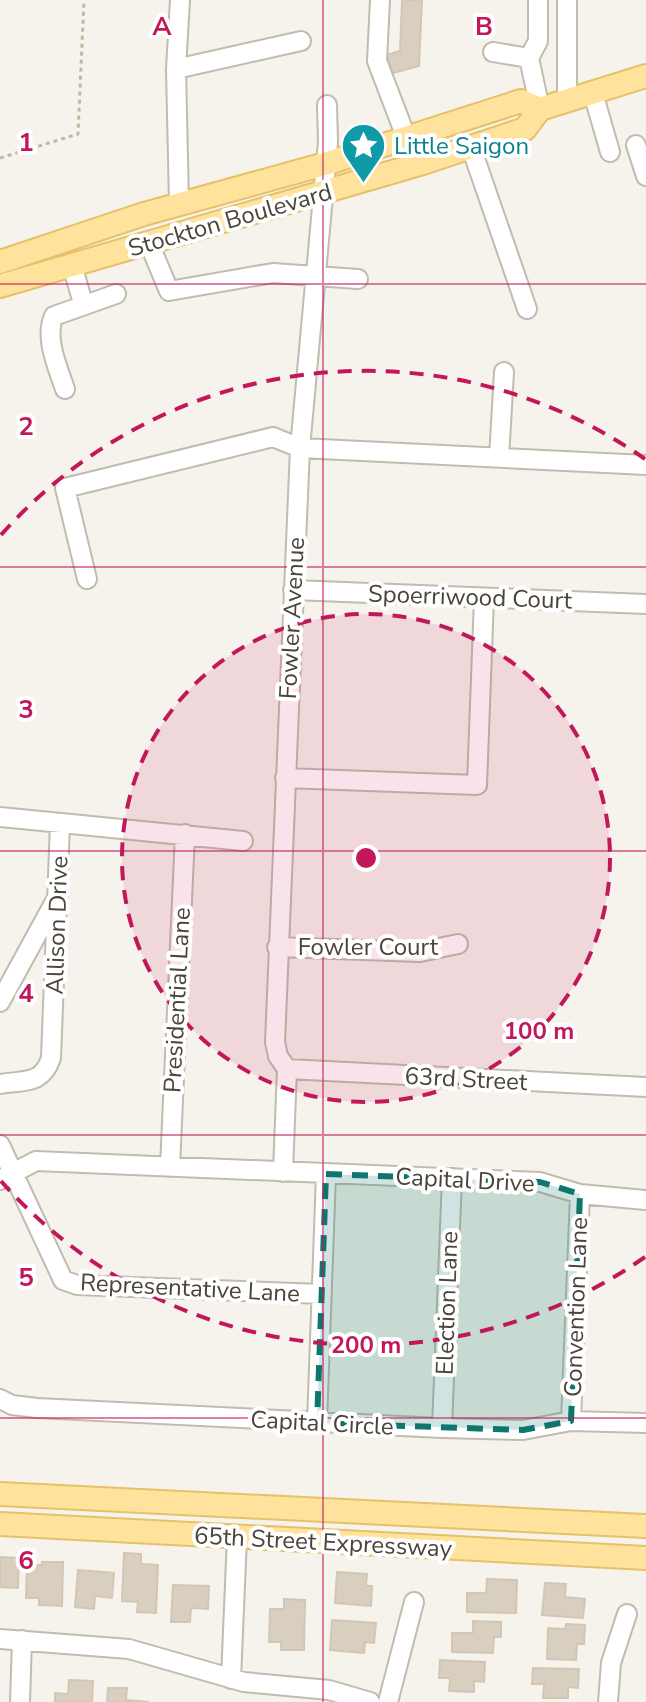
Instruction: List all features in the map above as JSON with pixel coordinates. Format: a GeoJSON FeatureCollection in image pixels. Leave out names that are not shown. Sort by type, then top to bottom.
{"type":"FeatureCollection","features":[{"type":"Feature","properties":{"kind":"main road","name":"Stockton Boulevard"},"geometry":{"type":"LineString","coordinates":[[0,286],[322,195],[471,147],[525,129],[540,109],[646,76]]}},
{"type":"Feature","properties":{"kind":"main road","name":"Stockton Boulevard"},"geometry":{"type":"LineString","coordinates":[[0,262],[179,204],[325,164],[521,101],[540,109]]}},
{"type":"Feature","properties":{"kind":"main road"},"geometry":{"type":"LineString","coordinates":[[179,204],[190,232]]}},
{"type":"Feature","properties":{"kind":"main road","name":"65th Street Expressway"},"geometry":{"type":"LineString","coordinates":[[0,1494],[646,1526]]}},
{"type":"Feature","properties":{"kind":"main road","name":"65th Street Expressway"},"geometry":{"type":"LineString","coordinates":[[0,1524],[646,1558]]}},
{"type":"Feature","properties":{"kind":"street"},"geometry":{"type":"LineString","coordinates":[[179,204],[176,69],[180,0]]}},
{"type":"Feature","properties":{"kind":"street"},"geometry":{"type":"LineString","coordinates":[[380,0],[377,61],[406,137]]}},
{"type":"Feature","properties":{"kind":"street"},"geometry":{"type":"LineString","coordinates":[[538,0],[538,41],[529,58],[540,109]]}},
{"type":"Feature","properties":{"kind":"street"},"geometry":{"type":"LineString","coordinates":[[567,0],[567,100]]}},
{"type":"Feature","properties":{"kind":"street"},"geometry":{"type":"LineString","coordinates":[[176,69],[301,41]]}},
{"type":"Feature","properties":{"kind":"street"},"geometry":{"type":"LineString","coordinates":[[493,52],[529,58]]}},
{"type":"Feature","properties":{"kind":"street"},"geometry":{"type":"LineString","coordinates":[[593,93],[610,152]]}},
{"type":"Feature","properties":{"kind":"street","name":"Fowler Avenue"},"geometry":{"type":"LineString","coordinates":[[287,1069],[278,1056],[275,1042],[277,947],[300,448],[325,164],[327,105]]}},
{"type":"Feature","properties":{"kind":"street"},"geometry":{"type":"LineString","coordinates":[[636,145],[646,176]]}},
{"type":"Feature","properties":{"kind":"street"},"geometry":{"type":"LineString","coordinates":[[471,147],[527,309]]}},
{"type":"Feature","properties":{"kind":"street"},"geometry":{"type":"LineString","coordinates":[[149,243],[165,288],[169,291],[273,273],[358,279]]}},
{"type":"Feature","properties":{"kind":"street"},"geometry":{"type":"LineString","coordinates":[[72,265],[83,303]]}},
{"type":"Feature","properties":{"kind":"street"},"geometry":{"type":"LineString","coordinates":[[65,389],[53,354],[50,325],[54,316],[83,303],[116,294]]}},
{"type":"Feature","properties":{"kind":"street"},"geometry":{"type":"LineString","coordinates":[[499,458],[504,372]]}},
{"type":"Feature","properties":{"kind":"street"},"geometry":{"type":"LineString","coordinates":[[87,579],[65,488],[273,437],[300,448],[646,465]]}},
{"type":"Feature","properties":{"kind":"street","name":"Spoerriwood Court"},"geometry":{"type":"LineString","coordinates":[[293,590],[646,604]]}},
{"type":"Feature","properties":{"kind":"street"},"geometry":{"type":"LineString","coordinates":[[285,778],[477,785],[484,598]]}},
{"type":"Feature","properties":{"kind":"street"},"geometry":{"type":"LineString","coordinates":[[0,817],[243,841]]}},
{"type":"Feature","properties":{"kind":"street","name":"Allison Drive"},"geometry":{"type":"LineString","coordinates":[[0,1084],[33,1081],[46,1073],[51,1058],[60,892],[60,823]]}},
{"type":"Feature","properties":{"kind":"street","name":"Presidential Lane"},"geometry":{"type":"LineString","coordinates":[[170,1167],[185,834]]}},
{"type":"Feature","properties":{"kind":"street"},"geometry":{"type":"LineString","coordinates":[[0,1002],[60,892]]}},
{"type":"Feature","properties":{"kind":"street","name":"Fowler Court"},"geometry":{"type":"LineString","coordinates":[[277,947],[420,952],[458,944]]}},
{"type":"Feature","properties":{"kind":"street"},"geometry":{"type":"LineString","coordinates":[[283,1172],[287,1069]]}},
{"type":"Feature","properties":{"kind":"street","name":"63rd Street"},"geometry":{"type":"LineString","coordinates":[[287,1069],[646,1087]]}},
{"type":"Feature","properties":{"kind":"street","name":"Representative Lane"},"geometry":{"type":"LineString","coordinates":[[0,1145],[7,1177],[63,1280],[77,1285],[322,1294]]}},
{"type":"Feature","properties":{"kind":"street","name":"Capital Drive"},"geometry":{"type":"LineString","coordinates":[[7,1177],[36,1161],[540,1182],[580,1194],[646,1200]]}},
{"type":"Feature","properties":{"kind":"street"},"geometry":{"type":"LineString","coordinates":[[317,1423],[326,1174]]}},
{"type":"Feature","properties":{"kind":"street","name":"Election Lane"},"geometry":{"type":"LineString","coordinates":[[442,1428],[452,1178]]}},
{"type":"Feature","properties":{"kind":"street","name":"Convention Lane"},"geometry":{"type":"LineString","coordinates":[[571,1421],[580,1194]]}},
{"type":"Feature","properties":{"kind":"street","name":"Capital Circle"},"geometry":{"type":"LineString","coordinates":[[0,1399],[12,1405],[37,1408],[442,1428],[523,1430],[571,1421],[646,1423]]}},
{"type":"Feature","properties":{"kind":"street"},"geometry":{"type":"LineString","coordinates":[[231,1679],[237,1537]]}},
{"type":"Feature","properties":{"kind":"street"},"geometry":{"type":"LineString","coordinates":[[388,1702],[414,1602]]}},
{"type":"Feature","properties":{"kind":"street"},"geometry":{"type":"LineString","coordinates":[[608,1702],[611,1663],[627,1614]]}},
{"type":"Feature","properties":{"kind":"street"},"geometry":{"type":"LineString","coordinates":[[0,1639],[129,1649],[231,1679],[271,1687],[329,1690],[370,1702]]}},
{"type":"Feature","properties":{"kind":"street"},"geometry":{"type":"LineString","coordinates":[[20,1702],[22,1640]]}},
{"type":"Feature","properties":{"kind":"path"},"geometry":{"type":"LineString","coordinates":[[0,158],[78,134],[84,0]]}},
{"type":"Feature","properties":{"kind":"highlighted area"},"geometry":{"type":"Polygon","coordinates":[[[326,1174],[540,1182],[580,1194],[571,1421],[523,1430],[317,1423],[326,1174]]]}},
{"type":"Feature","properties":{"kind":"building"},"geometry":{"type":"Polygon","coordinates":[[[402,0],[422,0],[419,66],[393,73],[387,55],[400,51],[402,0]]]}},
{"type":"Feature","properties":{"kind":"building"},"geometry":{"type":"Polygon","coordinates":[[[124,1553],[141,1554],[141,1564],[158,1565],[156,1613],[137,1612],[138,1602],[122,1601],[124,1553]]]}},
{"type":"Feature","properties":{"kind":"building"},"geometry":{"type":"Polygon","coordinates":[[[0,1557],[19,1558],[18,1588],[0,1587],[0,1557]]]}},
{"type":"Feature","properties":{"kind":"building"},"geometry":{"type":"Polygon","coordinates":[[[42,1562],[63,1562],[62,1606],[39,1605],[39,1598],[26,1598],[27,1565],[42,1565],[42,1562]]]}},
{"type":"Feature","properties":{"kind":"building"},"geometry":{"type":"Polygon","coordinates":[[[78,1570],[114,1573],[112,1598],[95,1596],[94,1609],[75,1607],[78,1570]]]}},
{"type":"Feature","properties":{"kind":"building"},"geometry":{"type":"Polygon","coordinates":[[[337,1572],[367,1574],[366,1586],[372,1586],[371,1606],[335,1603],[337,1572]]]}},
{"type":"Feature","properties":{"kind":"building"},"geometry":{"type":"Polygon","coordinates":[[[487,1579],[517,1580],[516,1613],[467,1612],[467,1593],[486,1593],[487,1579]]]}},
{"type":"Feature","properties":{"kind":"building"},"geometry":{"type":"Polygon","coordinates":[[[545,1583],[566,1584],[565,1597],[585,1599],[583,1618],[542,1615],[545,1583]]]}},
{"type":"Feature","properties":{"kind":"building"},"geometry":{"type":"Polygon","coordinates":[[[173,1585],[209,1586],[208,1609],[191,1608],[190,1622],[171,1622],[173,1585]]]}},
{"type":"Feature","properties":{"kind":"building"},"geometry":{"type":"Polygon","coordinates":[[[284,1599],[305,1600],[304,1650],[281,1650],[281,1642],[269,1642],[270,1609],[284,1609],[284,1599]]]}},
{"type":"Feature","properties":{"kind":"building"},"geometry":{"type":"Polygon","coordinates":[[[332,1620],[376,1623],[374,1643],[365,1642],[364,1653],[330,1650],[332,1620]]]}},
{"type":"Feature","properties":{"kind":"building"},"geometry":{"type":"Polygon","coordinates":[[[473,1621],[501,1622],[501,1637],[494,1637],[493,1653],[452,1652],[452,1633],[473,1633],[473,1621]]]}},
{"type":"Feature","properties":{"kind":"building"},"geometry":{"type":"Polygon","coordinates":[[[566,1624],[585,1625],[584,1644],[577,1644],[576,1660],[547,1659],[548,1628],[565,1629],[566,1624]]]}},
{"type":"Feature","properties":{"kind":"building"},"geometry":{"type":"Polygon","coordinates":[[[440,1660],[485,1662],[484,1682],[474,1681],[474,1692],[449,1691],[450,1678],[439,1678],[440,1660]]]}},
{"type":"Feature","properties":{"kind":"building"},"geometry":{"type":"Polygon","coordinates":[[[533,1668],[579,1669],[578,1688],[568,1687],[568,1698],[543,1698],[544,1684],[532,1684],[533,1668]]]}},
{"type":"Feature","properties":{"kind":"building"},"geometry":{"type":"Polygon","coordinates":[[[69,1680],[93,1681],[92,1702],[55,1702],[55,1693],[68,1694],[69,1680]]]}},
{"type":"Feature","properties":{"kind":"building"},"geometry":{"type":"Polygon","coordinates":[[[108,1688],[127,1688],[126,1700],[149,1702],[107,1702],[108,1688]]]}},
{"type":"Feature","properties":{"kind":"place","name":"Little Saigon"},"geometry":{"type":"Point","coordinates":[363,185]}}]}
